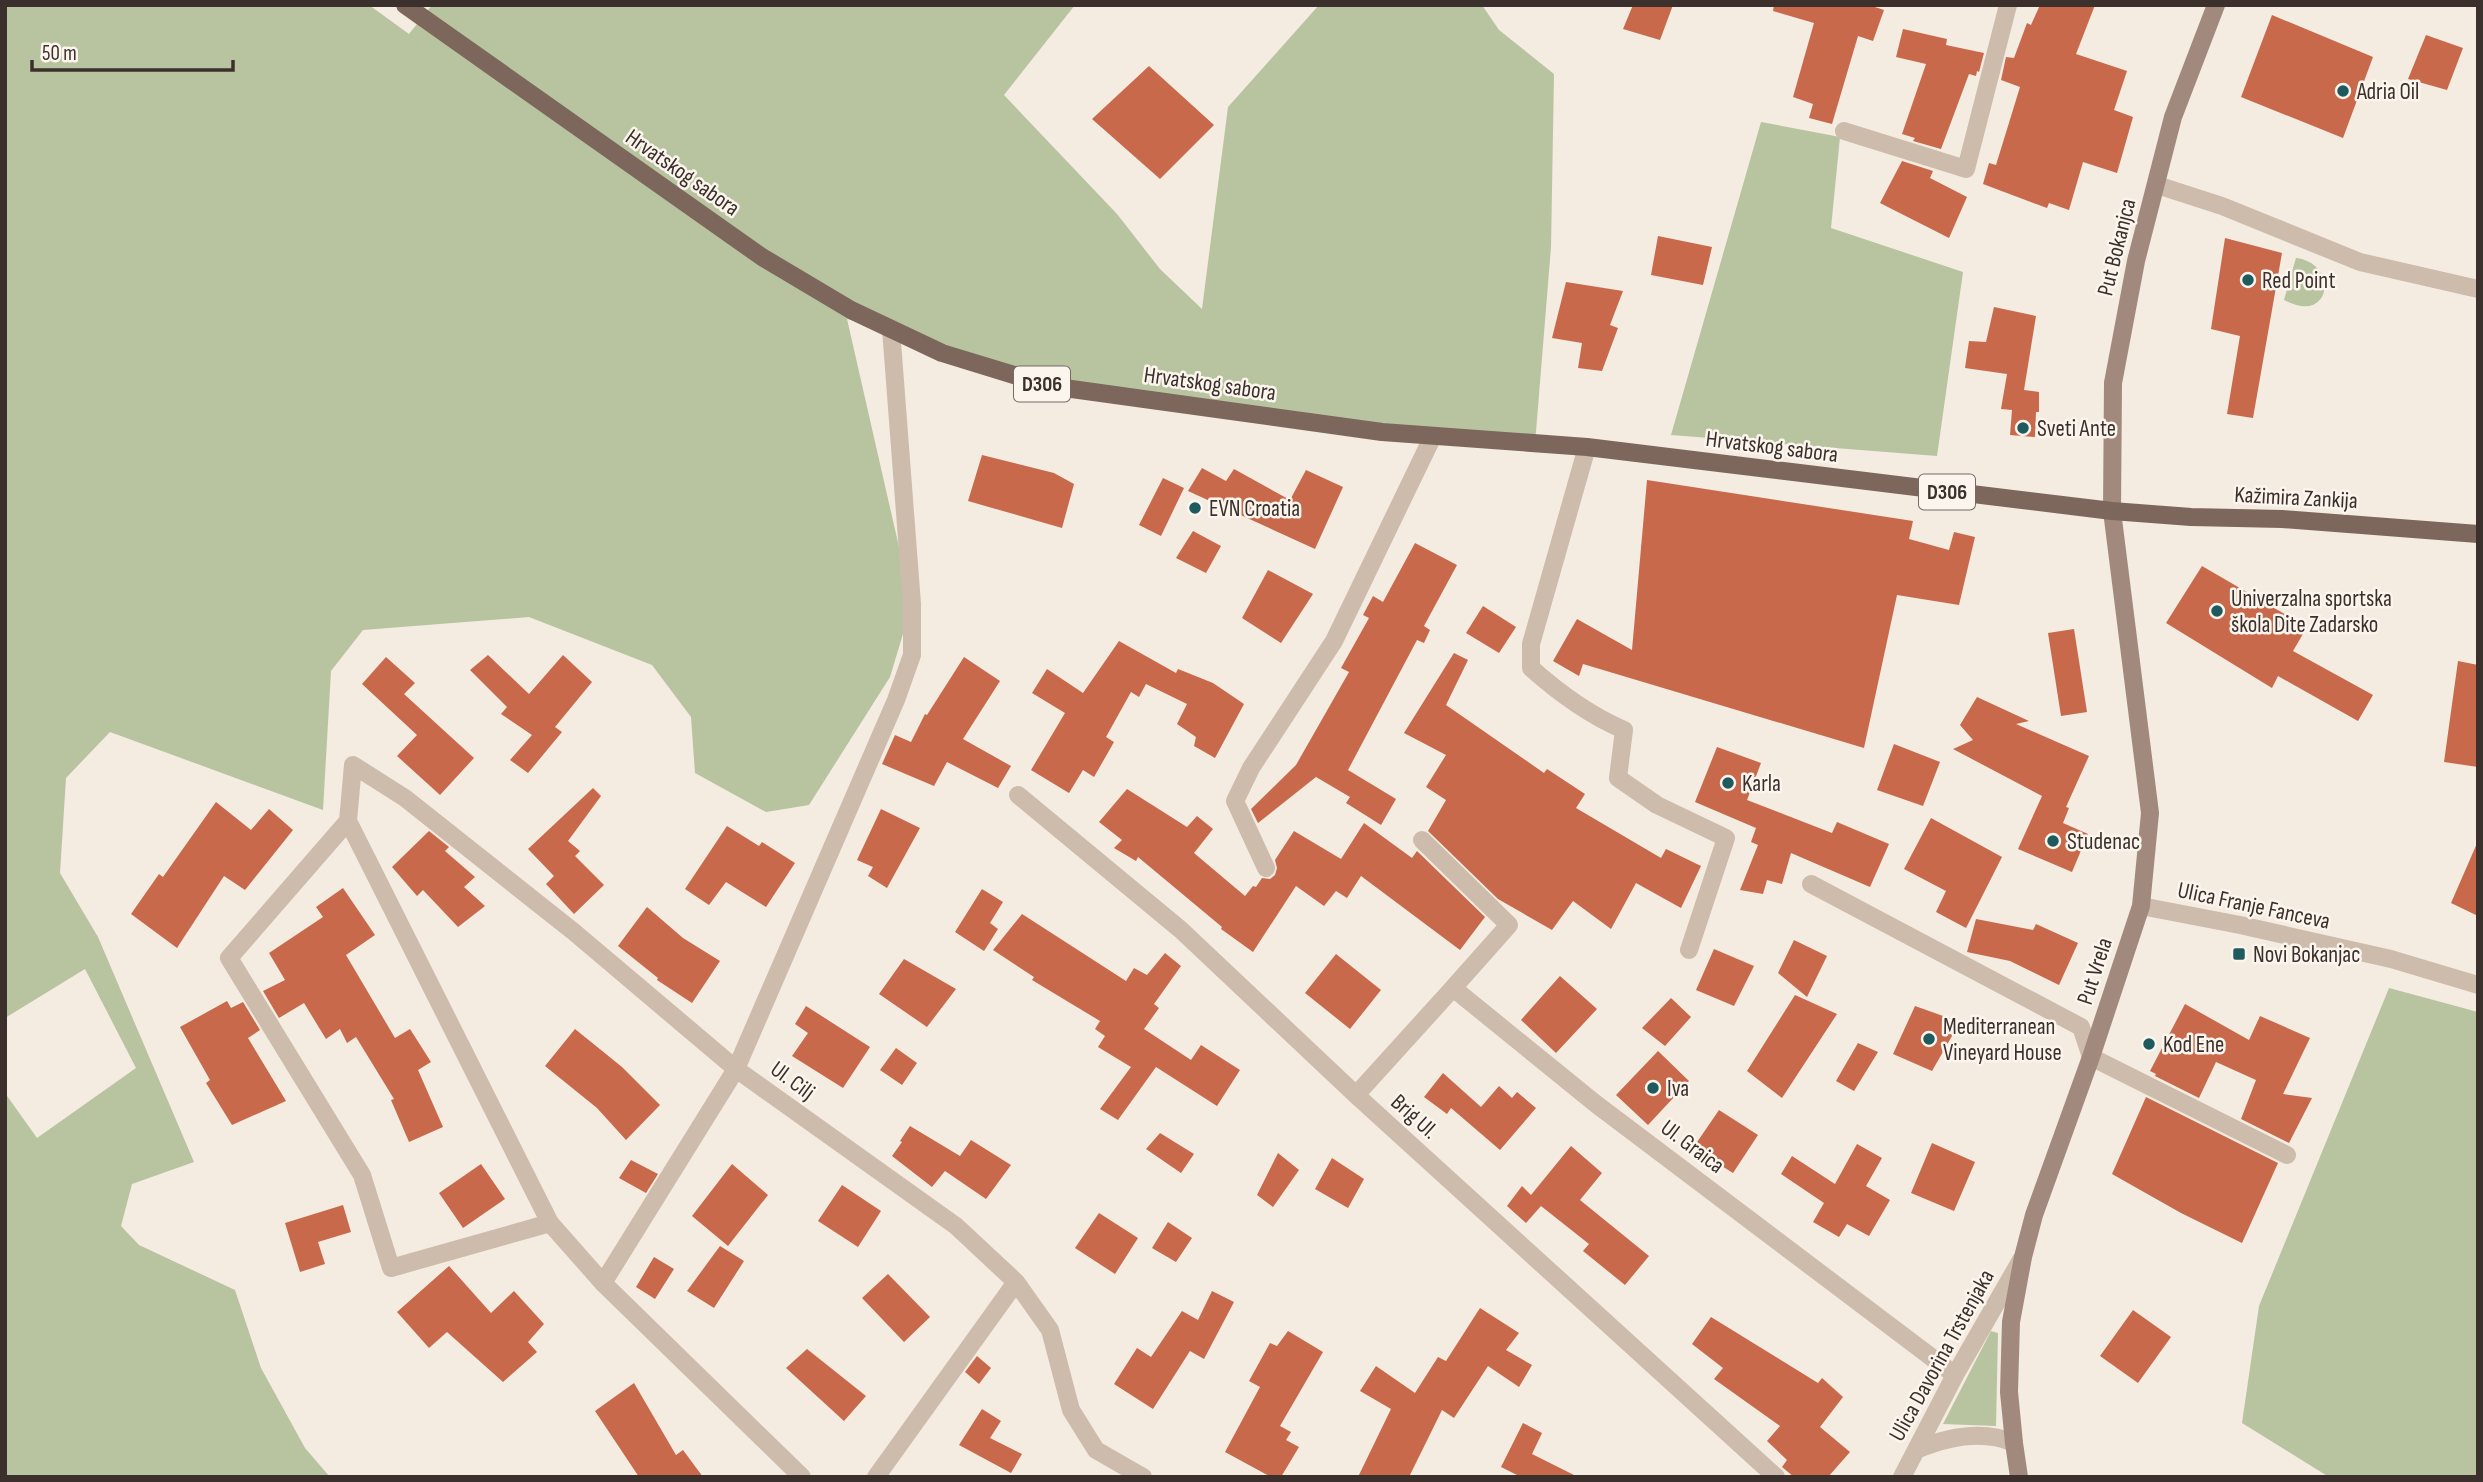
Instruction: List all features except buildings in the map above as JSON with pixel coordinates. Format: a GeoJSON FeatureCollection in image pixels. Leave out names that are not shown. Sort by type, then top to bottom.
{"type":"FeatureCollection","features":[{"type":"Feature","properties":{"kind":"main road","name":"Hrvatskog sabora"},"geometry":{"type":"LineString","coordinates":[[405,5],[762,257],[851,310],[942,353],[1050,386],[1382,432],[1587,447],[2112,511]]}},
{"type":"Feature","properties":{"kind":"main road","name":"Put Bokanjca"},"geometry":{"type":"LineString","coordinates":[[2112,511],[2113,383],[2136,261],[2173,117],[2216,5]]}},
{"type":"Feature","properties":{"kind":"main road","name":"Kažimira Zankija"},"geometry":{"type":"LineString","coordinates":[[2112,511],[2191,517],[2282,519],[2478,534]]}},
{"type":"Feature","properties":{"kind":"main road","name":"Put Vrela"},"geometry":{"type":"LineString","coordinates":[[2020,1477],[2009,1392],[2011,1322],[2023,1257],[2034,1215],[2091,1057],[2141,906],[2150,813],[2112,511]]}},
{"type":"Feature","properties":{"kind":"street"},"geometry":{"type":"LineString","coordinates":[[1844,131],[1966,169],[2008,5]]}},
{"type":"Feature","properties":{"kind":"street"},"geometry":{"type":"LineString","coordinates":[[2157,184],[2222,206],[2360,262],[2478,289]]}},
{"type":"Feature","properties":{"kind":"street"},"geometry":{"type":"LineString","coordinates":[[603,1283],[736,1069],[896,700],[912,656],[912,604],[891,330]]}},
{"type":"Feature","properties":{"kind":"street"},"geometry":{"type":"LineString","coordinates":[[1266,869],[1235,801],[1251,768],[1334,641],[1433,436]]}},
{"type":"Feature","properties":{"kind":"street"},"geometry":{"type":"LineString","coordinates":[[1587,447],[1531,644],[1531,668],[1567,697],[1602,720],[1624,730],[1618,778],[1657,805],[1726,838],[1689,950]]}},
{"type":"Feature","properties":{"kind":"street","name":"Ul. Cilj"},"geometry":{"type":"LineString","coordinates":[[348,821],[354,765],[405,798],[574,932],[736,1069],[956,1226],[1016,1282],[1050,1330],[1071,1410],[1096,1450],[1143,1477]]}},
{"type":"Feature","properties":{"kind":"street","name":"Brig Ul."},"geometry":{"type":"LineString","coordinates":[[1018,795],[1181,930],[1356,1094],[1776,1477]]}},
{"type":"Feature","properties":{"kind":"street"},"geometry":{"type":"LineString","coordinates":[[550,1223],[391,1268],[362,1175],[229,958],[348,821],[550,1223],[603,1283],[802,1477]]}},
{"type":"Feature","properties":{"kind":"street"},"geometry":{"type":"LineString","coordinates":[[1356,1094],[1509,925],[1422,840]]}},
{"type":"Feature","properties":{"kind":"street"},"geometry":{"type":"LineString","coordinates":[[1811,884],[2081,1027],[2091,1057],[2287,1155]]}},
{"type":"Feature","properties":{"kind":"street","name":"Ulica Franje Fanceva"},"geometry":{"type":"LineString","coordinates":[[2141,906],[2391,959],[2478,985]]}},
{"type":"Feature","properties":{"kind":"street","name":"Ul. Graica"},"geometry":{"type":"LineString","coordinates":[[1452,988],[1607,1112],[1955,1375]]}},
{"type":"Feature","properties":{"kind":"street","name":"Ulica Davorina Trstenjaka"},"geometry":{"type":"LineString","coordinates":[[1902,1477],[1955,1375],[2023,1257]]}},
{"type":"Feature","properties":{"kind":"street"},"geometry":{"type":"LineString","coordinates":[[876,1477],[1016,1282]]}},
{"type":"Feature","properties":{"kind":"street"},"geometry":{"type":"LineString","coordinates":[[1916,1450],[1955,1438],[1981,1435],[2014,1443]]}},
{"type":"Feature","properties":{"kind":"green space"},"geometry":{"type":"Polygon","coordinates":[[[5,5],[369,5],[409,34],[432,5],[1075,5],[1004,95],[1117,214],[1160,269],[1202,309],[1228,107],[1319,5],[1482,5],[1499,30],[1554,74],[1551,247],[1535,444],[1050,386],[891,329],[847,319],[912,604],[890,677],[809,805],[766,812],[695,773],[691,717],[652,665],[529,617],[363,630],[331,671],[323,810],[110,732],[66,778],[60,873],[98,937],[194,1162],[132,1184],[121,1226],[139,1245],[235,1290],[261,1368],[305,1448],[330,1477],[5,1477],[5,1093],[37,1138],[136,1068],[85,969],[5,1018],[5,5]]]}},
{"type":"Feature","properties":{"kind":"green space"},"geometry":{"type":"Polygon","coordinates":[[[1761,122],[1840,137],[1831,228],[1963,272],[1937,456],[1671,435],[1761,122]]]}},
{"type":"Feature","properties":{"kind":"green space"},"geometry":{"type":"Polygon","coordinates":[[[2296,258],[2310,262],[2319,270],[2324,280],[2324,291],[2320,299],[2312,305],[2300,306],[2284,300],[2296,258]]]}},
{"type":"Feature","properties":{"kind":"green space"},"geometry":{"type":"Polygon","coordinates":[[[2389,988],[2478,1012],[2478,1477],[2329,1477],[2242,1423],[2259,1306],[2389,988]]]}},
{"type":"Feature","properties":{"kind":"green space"},"geometry":{"type":"Polygon","coordinates":[[[1991,1331],[1998,1333],[1996,1426],[1943,1424],[1991,1331]]]}},
{"type":"Feature","properties":{"kind":"place","name":"Adria Oil"},"geometry":{"type":"Point","coordinates":[2343,91]}},
{"type":"Feature","properties":{"kind":"place","name":"Red Point"},"geometry":{"type":"Point","coordinates":[2248,280]}},
{"type":"Feature","properties":{"kind":"place","name":"Sveti Ante"},"geometry":{"type":"Point","coordinates":[2023,428]}},
{"type":"Feature","properties":{"kind":"place","name":"EVN Croatia"},"geometry":{"type":"Point","coordinates":[1195,508]}},
{"type":"Feature","properties":{"kind":"place","name":"Univerzalna sportska škola Dite Zadarsko"},"geometry":{"type":"Point","coordinates":[2217,611]}},
{"type":"Feature","properties":{"kind":"place","name":"Karla"},"geometry":{"type":"Point","coordinates":[1728,783]}},
{"type":"Feature","properties":{"kind":"place","name":"Studenac"},"geometry":{"type":"Point","coordinates":[2053,841]}},
{"type":"Feature","properties":{"kind":"place","name":"Novi Bokanjac"},"geometry":{"type":"Point","coordinates":[2239,954]}},
{"type":"Feature","properties":{"kind":"place","name":"Mediterranean Vineyard House"},"geometry":{"type":"Point","coordinates":[1929,1039]}},
{"type":"Feature","properties":{"kind":"place","name":"Kod Ene"},"geometry":{"type":"Point","coordinates":[2149,1044]}},
{"type":"Feature","properties":{"kind":"place","name":"Iva"},"geometry":{"type":"Point","coordinates":[1653,1088]}}]}
